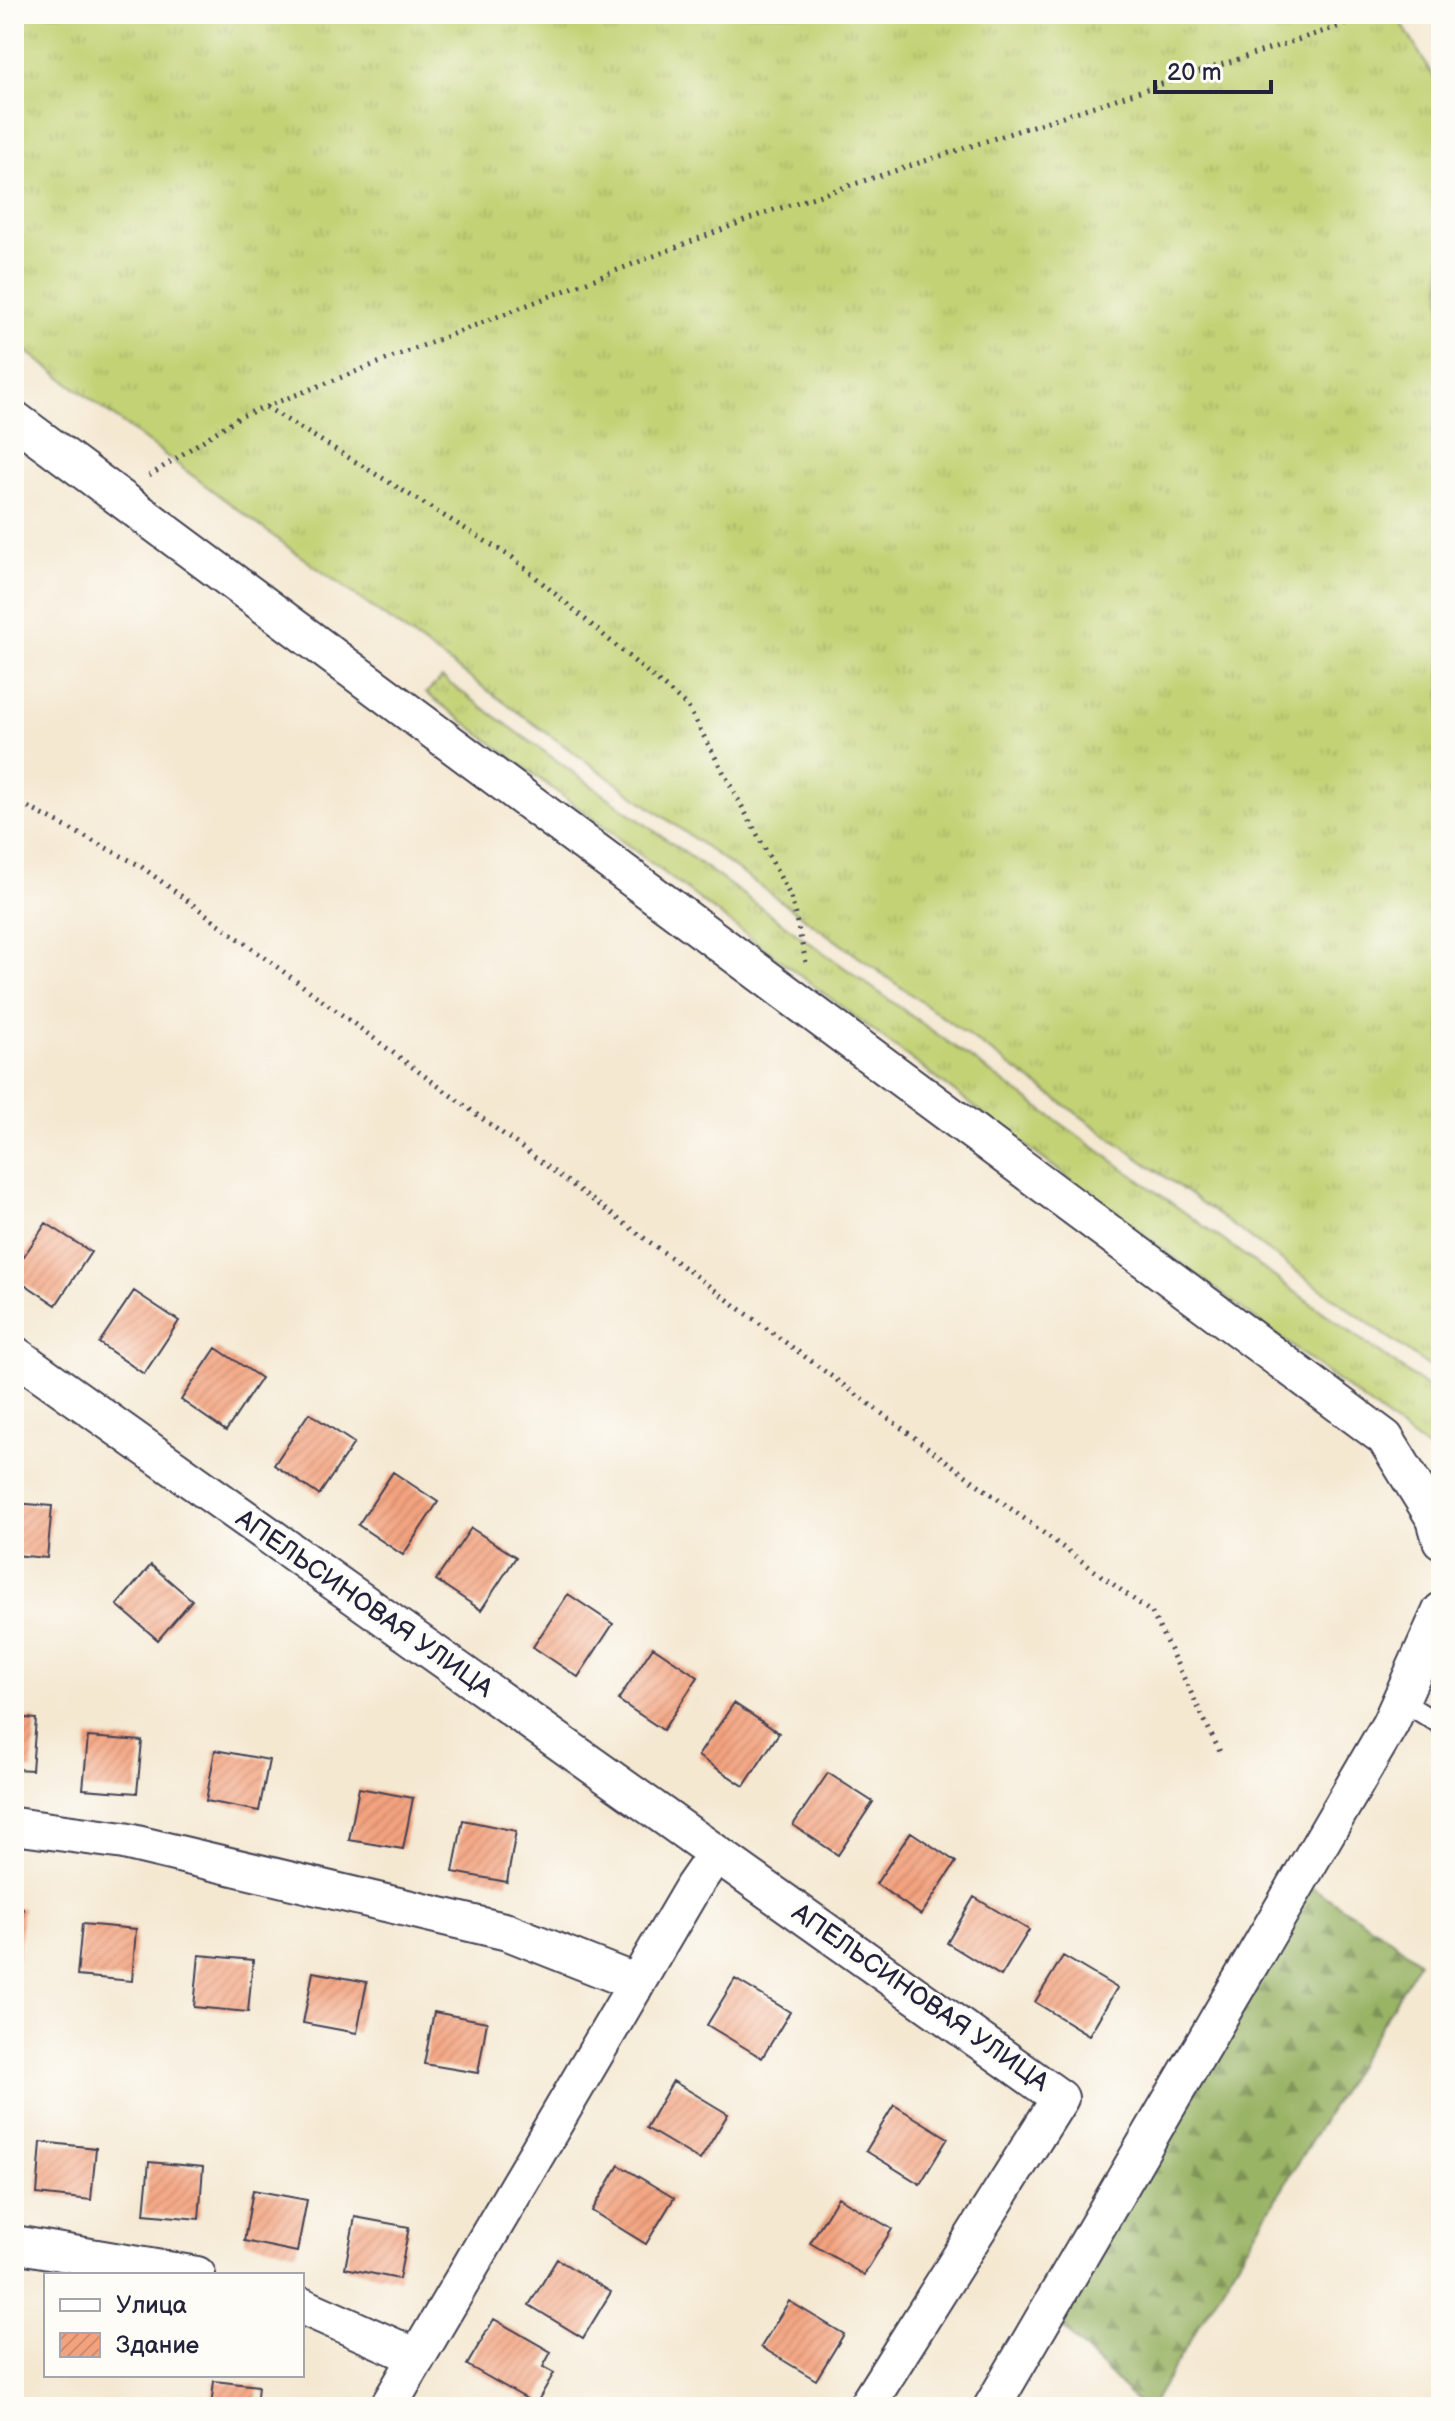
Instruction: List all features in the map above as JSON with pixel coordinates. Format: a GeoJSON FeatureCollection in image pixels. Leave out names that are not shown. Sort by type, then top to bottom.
{"type":"FeatureCollection","features":[{"type":"Feature","properties":{"kind":"street"},"geometry":{"type":"LineString","coordinates":[[14,419],[1385,1438],[1435,1519],[1441,1540]]}},
{"type":"Feature","properties":{"kind":"street","name":"АПЕЛЬСИНОВАЯ УЛИЦА"},"geometry":{"type":"LineString","coordinates":[[14,1354],[1060,2098],[866,2407]]}},
{"type":"Feature","properties":{"kind":"street"},"geometry":{"type":"LineString","coordinates":[[992,2407],[1390,1724],[1441,1611]]}},
{"type":"Feature","properties":{"kind":"street"},"geometry":{"type":"LineString","coordinates":[[14,1826],[124,1841],[508,1932],[637,1983]]}},
{"type":"Feature","properties":{"kind":"street"},"geometry":{"type":"LineString","coordinates":[[388,2407],[693,1887],[716,1854]]}},
{"type":"Feature","properties":{"kind":"street"},"geometry":{"type":"LineString","coordinates":[[14,2244],[185,2273]]}},
{"type":"Feature","properties":{"kind":"street"},"geometry":{"type":"LineString","coordinates":[[304,2307],[417,2357]]}},
{"type":"Feature","properties":{"kind":"lane"},"geometry":{"type":"LineString","coordinates":[[1400,1700],[1441,1725]]}},
{"type":"Feature","properties":{"kind":"path"},"geometry":{"type":"LineString","coordinates":[[118,497],[239,417],[762,214],[1377,14]]}},
{"type":"Feature","properties":{"kind":"path"},"geometry":{"type":"LineString","coordinates":[[265,407],[513,558],[688,707],[791,897],[807,965],[781,990]]}},
{"type":"Feature","properties":{"kind":"path"},"geometry":{"type":"LineString","coordinates":[[14,800],[139,865],[1152,1613],[1221,1754]]}},
{"type":"Feature","properties":{"kind":"green space"},"geometry":{"type":"Polygon","coordinates":[[[14,14],[1396,14],[1441,89],[1441,1375],[292,550],[14,342],[14,14]]]}},
{"type":"Feature","properties":{"kind":"green space"},"geometry":{"type":"Polygon","coordinates":[[[442,678],[1441,1397],[1441,1459],[426,693],[442,678]]]}},
{"type":"Feature","properties":{"kind":"green space"},"geometry":{"type":"Polygon","coordinates":[[[1298,1878],[1392,1940],[1419,1962],[1150,2407],[1142,2407],[1057,2322],[1298,1878]]]}},
{"type":"Feature","properties":{"kind":"building"},"geometry":{"type":"Polygon","coordinates":[[[46,1223],[91,1252],[56,1305],[14,1277],[14,1271],[46,1223]]]}},
{"type":"Feature","properties":{"kind":"building"},"geometry":{"type":"Polygon","coordinates":[[[134,1291],[179,1321],[144,1374],[99,1343],[134,1291]]]}},
{"type":"Feature","properties":{"kind":"building"},"geometry":{"type":"Polygon","coordinates":[[[216,1348],[261,1378],[226,1431],[181,1400],[216,1348]]]}},
{"type":"Feature","properties":{"kind":"building"},"geometry":{"type":"Polygon","coordinates":[[[309,1413],[354,1443],[319,1495],[274,1465],[309,1413]]]}},
{"type":"Feature","properties":{"kind":"building"},"geometry":{"type":"Polygon","coordinates":[[[393,1472],[438,1502],[403,1555],[358,1525],[393,1472]]]}},
{"type":"Feature","properties":{"kind":"building"},"geometry":{"type":"Polygon","coordinates":[[[14,1503],[52,1506],[47,1558],[14,1555],[14,1503]]]}},
{"type":"Feature","properties":{"kind":"building"},"geometry":{"type":"Polygon","coordinates":[[[471,1528],[516,1557],[481,1610],[436,1580],[471,1528]]]}},
{"type":"Feature","properties":{"kind":"building"},"geometry":{"type":"Polygon","coordinates":[[[151,1565],[192,1600],[158,1640],[117,1605],[151,1565]]]}},
{"type":"Feature","properties":{"kind":"building"},"geometry":{"type":"Polygon","coordinates":[[[568,1594],[613,1624],[578,1677],[533,1647],[568,1594]]]}},
{"type":"Feature","properties":{"kind":"building"},"geometry":{"type":"Polygon","coordinates":[[[653,1647],[698,1677],[663,1730],[618,1700],[653,1647]]]}},
{"type":"Feature","properties":{"kind":"building"},"geometry":{"type":"Polygon","coordinates":[[[734,1703],[779,1733],[744,1786],[698,1756],[734,1703]]]}},
{"type":"Feature","properties":{"kind":"building"},"geometry":{"type":"Polygon","coordinates":[[[14,1717],[36,1719],[32,1770],[14,1769],[14,1717]]]}},
{"type":"Feature","properties":{"kind":"building"},"geometry":{"type":"Polygon","coordinates":[[[88,1737],[142,1741],[137,1793],[83,1789],[88,1737]]]}},
{"type":"Feature","properties":{"kind":"building"},"geometry":{"type":"Polygon","coordinates":[[[215,1750],[269,1760],[259,1811],[206,1801],[215,1750]]]}},
{"type":"Feature","properties":{"kind":"building"},"geometry":{"type":"Polygon","coordinates":[[[828,1773],[873,1802],[838,1855],[793,1825],[828,1773]]]}},
{"type":"Feature","properties":{"kind":"building"},"geometry":{"type":"Polygon","coordinates":[[[359,1788],[413,1798],[403,1849],[349,1840],[359,1788]]]}},
{"type":"Feature","properties":{"kind":"building"},"geometry":{"type":"Polygon","coordinates":[[[463,1820],[516,1831],[507,1882],[453,1872],[463,1820]]]}},
{"type":"Feature","properties":{"kind":"building"},"geometry":{"type":"Polygon","coordinates":[[[911,1832],[956,1862],[921,1915],[876,1884],[911,1832]]]}},
{"type":"Feature","properties":{"kind":"building"},"geometry":{"type":"Polygon","coordinates":[[[974,1897],[1029,1930],[1001,1976],[947,1943],[974,1897]]]}},
{"type":"Feature","properties":{"kind":"building"},"geometry":{"type":"Polygon","coordinates":[[[14,1907],[23,1908],[18,1960],[14,1960],[14,1907]]]}},
{"type":"Feature","properties":{"kind":"building"},"geometry":{"type":"Polygon","coordinates":[[[82,1924],[136,1929],[132,1981],[77,1976],[82,1924]]]}},
{"type":"Feature","properties":{"kind":"building"},"geometry":{"type":"Polygon","coordinates":[[[199,1955],[253,1960],[248,2012],[194,2007],[199,1955]]]}},
{"type":"Feature","properties":{"kind":"building"},"geometry":{"type":"Polygon","coordinates":[[[1063,1956],[1117,1988],[1089,2035],[1035,2002],[1063,1956]]]}},
{"type":"Feature","properties":{"kind":"building"},"geometry":{"type":"Polygon","coordinates":[[[313,1972],[367,1982],[357,2033],[303,2023],[313,1972]]]}},
{"type":"Feature","properties":{"kind":"building"},"geometry":{"type":"Polygon","coordinates":[[[735,1979],[790,2012],[762,2058],[707,2025],[735,1979]]]}},
{"type":"Feature","properties":{"kind":"building"},"geometry":{"type":"Polygon","coordinates":[[[434,2012],[487,2022],[478,2073],[424,2064],[434,2012]]]}},
{"type":"Feature","properties":{"kind":"building"},"geometry":{"type":"Polygon","coordinates":[[[673,2081],[728,2114],[700,2160],[646,2128],[673,2081]]]}},
{"type":"Feature","properties":{"kind":"building"},"geometry":{"type":"Polygon","coordinates":[[[894,2105],[948,2138],[920,2184],[866,2151],[894,2105]]]}},
{"type":"Feature","properties":{"kind":"building"},"geometry":{"type":"Polygon","coordinates":[[[41,2142],[96,2148],[91,2200],[37,2194],[41,2142]]]}},
{"type":"Feature","properties":{"kind":"building"},"geometry":{"type":"Polygon","coordinates":[[[149,2162],[203,2167],[199,2219],[144,2214],[149,2162]]]}},
{"type":"Feature","properties":{"kind":"building"},"geometry":{"type":"Polygon","coordinates":[[[619,2165],[674,2198],[646,2244],[592,2211],[619,2165]]]}},
{"type":"Feature","properties":{"kind":"building"},"geometry":{"type":"Polygon","coordinates":[[[253,2190],[307,2200],[297,2252],[244,2241],[253,2190]]]}},
{"type":"Feature","properties":{"kind":"building"},"geometry":{"type":"Polygon","coordinates":[[[838,2197],[892,2229],[864,2275],[810,2243],[838,2197]]]}},
{"type":"Feature","properties":{"kind":"building"},"geometry":{"type":"Polygon","coordinates":[[[355,2217],[409,2227],[399,2279],[345,2268],[355,2217]]]}},
{"type":"Feature","properties":{"kind":"building"},"geometry":{"type":"Polygon","coordinates":[[[557,2259],[611,2292],[583,2338],[529,2305],[557,2259]]]}},
{"type":"Feature","properties":{"kind":"building"},"geometry":{"type":"Polygon","coordinates":[[[789,2301],[844,2334],[816,2380],[761,2347],[789,2301]]]}},
{"type":"Feature","properties":{"kind":"building"},"geometry":{"type":"Polygon","coordinates":[[[494,2319],[551,2352],[543,2367],[554,2373],[536,2404],[467,2365],[494,2319]]]}},
{"type":"Feature","properties":{"kind":"building"},"geometry":{"type":"Polygon","coordinates":[[[214,2381],[258,2386],[256,2407],[211,2407],[214,2381]]]}}]}
